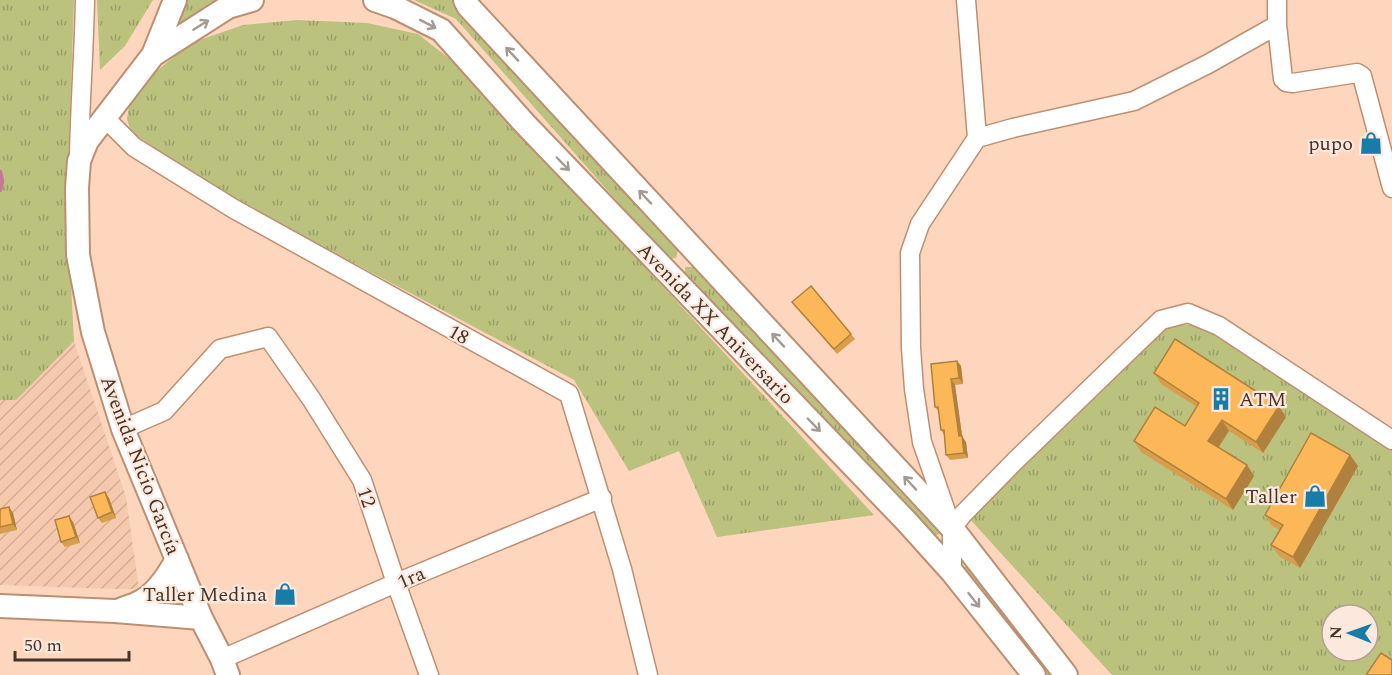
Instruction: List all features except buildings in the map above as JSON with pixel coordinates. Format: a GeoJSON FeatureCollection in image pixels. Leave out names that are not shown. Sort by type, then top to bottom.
{"type":"FeatureCollection","features":[{"type":"Feature","properties":{"kind":"main road"},"geometry":{"type":"LineString","coordinates":[[153,55],[175,0]]}},
{"type":"Feature","properties":{"kind":"main road"},"geometry":{"type":"LineString","coordinates":[[153,55],[228,8],[252,0]]}},
{"type":"Feature","properties":{"kind":"main road","name":"Avenida XX Aniversario"},"geometry":{"type":"LineString","coordinates":[[375,0],[395,7],[441,30],[525,124],[907,522],[952,572],[1034,675]]}},
{"type":"Feature","properties":{"kind":"main road","name":"Avenida XX Aniversario"},"geometry":{"type":"LineString","coordinates":[[465,0],[468,6],[952,528],[1066,675]]}},
{"type":"Feature","properties":{"kind":"main road","name":"Avenida Nicio García"},"geometry":{"type":"LineString","coordinates":[[153,55],[87,141],[79,161],[78,255],[93,332],[123,429],[201,618],[225,667]]}},
{"type":"Feature","properties":{"kind":"main road"},"geometry":{"type":"LineString","coordinates":[[115,611],[140,603],[160,586],[177,559]]}},
{"type":"Feature","properties":{"kind":"main road"},"geometry":{"type":"LineString","coordinates":[[0,606],[115,611],[201,618]]}},
{"type":"Feature","properties":{"kind":"street"},"geometry":{"type":"LineString","coordinates":[[79,161],[85,0]]}},
{"type":"Feature","properties":{"kind":"street"},"geometry":{"type":"LineString","coordinates":[[952,572],[952,528],[922,442],[914,389],[910,253],[920,224],[977,138],[966,0]]}},
{"type":"Feature","properties":{"kind":"street"},"geometry":{"type":"LineString","coordinates":[[1277,0],[1277,25],[1283,80],[1293,83],[1357,73],[1362,76],[1392,188]]}},
{"type":"Feature","properties":{"kind":"street"},"geometry":{"type":"LineString","coordinates":[[977,138],[1134,101],[1208,64],[1277,25]]}},
{"type":"Feature","properties":{"kind":"street","name":"18"},"geometry":{"type":"LineString","coordinates":[[104,117],[134,147],[234,209],[569,394],[622,569],[648,675]]}},
{"type":"Feature","properties":{"kind":"street"},"geometry":{"type":"LineString","coordinates":[[952,528],[1015,461],[1161,321],[1188,313],[1219,326],[1392,440]]}},
{"type":"Feature","properties":{"kind":"street","name":"12"},"geometry":{"type":"LineString","coordinates":[[123,429],[165,411],[220,349],[268,337],[312,400],[362,480],[429,675]]}},
{"type":"Feature","properties":{"kind":"street","name":"1ra"},"geometry":{"type":"LineString","coordinates":[[225,667],[396,583],[602,498]]}},
{"type":"Feature","properties":{"kind":"shaded area"},"geometry":{"type":"Polygon","coordinates":[[[74,341],[126,497],[139,589],[0,585],[0,400],[16,399],[74,341]]]}},
{"type":"Feature","properties":{"kind":"green space"},"geometry":{"type":"Polygon","coordinates":[[[0,0],[74,0],[68,172],[74,341],[16,400],[0,400],[0,0]]]}},
{"type":"Feature","properties":{"kind":"green space"},"geometry":{"type":"Polygon","coordinates":[[[97,0],[153,0],[125,46],[100,70],[97,0]]]}},
{"type":"Feature","properties":{"kind":"green space"},"geometry":{"type":"Polygon","coordinates":[[[184,0],[221,0],[202,10],[170,36],[184,0]]]}},
{"type":"Feature","properties":{"kind":"green space"},"geometry":{"type":"Polygon","coordinates":[[[414,0],[456,0],[678,250],[676,258],[668,259],[456,19],[414,0]]]}},
{"type":"Feature","properties":{"kind":"green space"},"geometry":{"type":"Polygon","coordinates":[[[297,20],[367,23],[418,34],[460,67],[874,515],[717,537],[679,451],[629,471],[574,380],[218,191],[131,132],[127,119],[129,106],[149,77],[191,43],[243,25],[297,20]]]}},
{"type":"Feature","properties":{"kind":"green space"},"geometry":{"type":"Polygon","coordinates":[[[685,267],[693,267],[939,523],[940,534],[933,536],[685,277],[685,267]]]}},
{"type":"Feature","properties":{"kind":"green space"},"geometry":{"type":"Polygon","coordinates":[[[1203,324],[1392,445],[1392,663],[1377,675],[1112,675],[967,516],[1167,326],[1203,324]]]}},
{"type":"Feature","properties":{"kind":"green space"},"geometry":{"type":"Polygon","coordinates":[[[971,565],[1059,675],[1043,675],[965,577],[964,567],[971,565]]]}},
{"type":"Feature","properties":{"kind":"waterway"},"geometry":{"type":"LineString","coordinates":[[0,172],[2,181],[0,190]]}},
{"type":"Feature","properties":{"kind":"place","name":"pupo"},"geometry":{"type":"Point","coordinates":[1371,143]}},
{"type":"Feature","properties":{"kind":"place","name":"ATM"},"geometry":{"type":"Point","coordinates":[1221,399]}},
{"type":"Feature","properties":{"kind":"place","name":"Taller"},"geometry":{"type":"Point","coordinates":[1315,496]}},
{"type":"Feature","properties":{"kind":"place","name":"Taller Medina"},"geometry":{"type":"Point","coordinates":[285,594]}}]}
